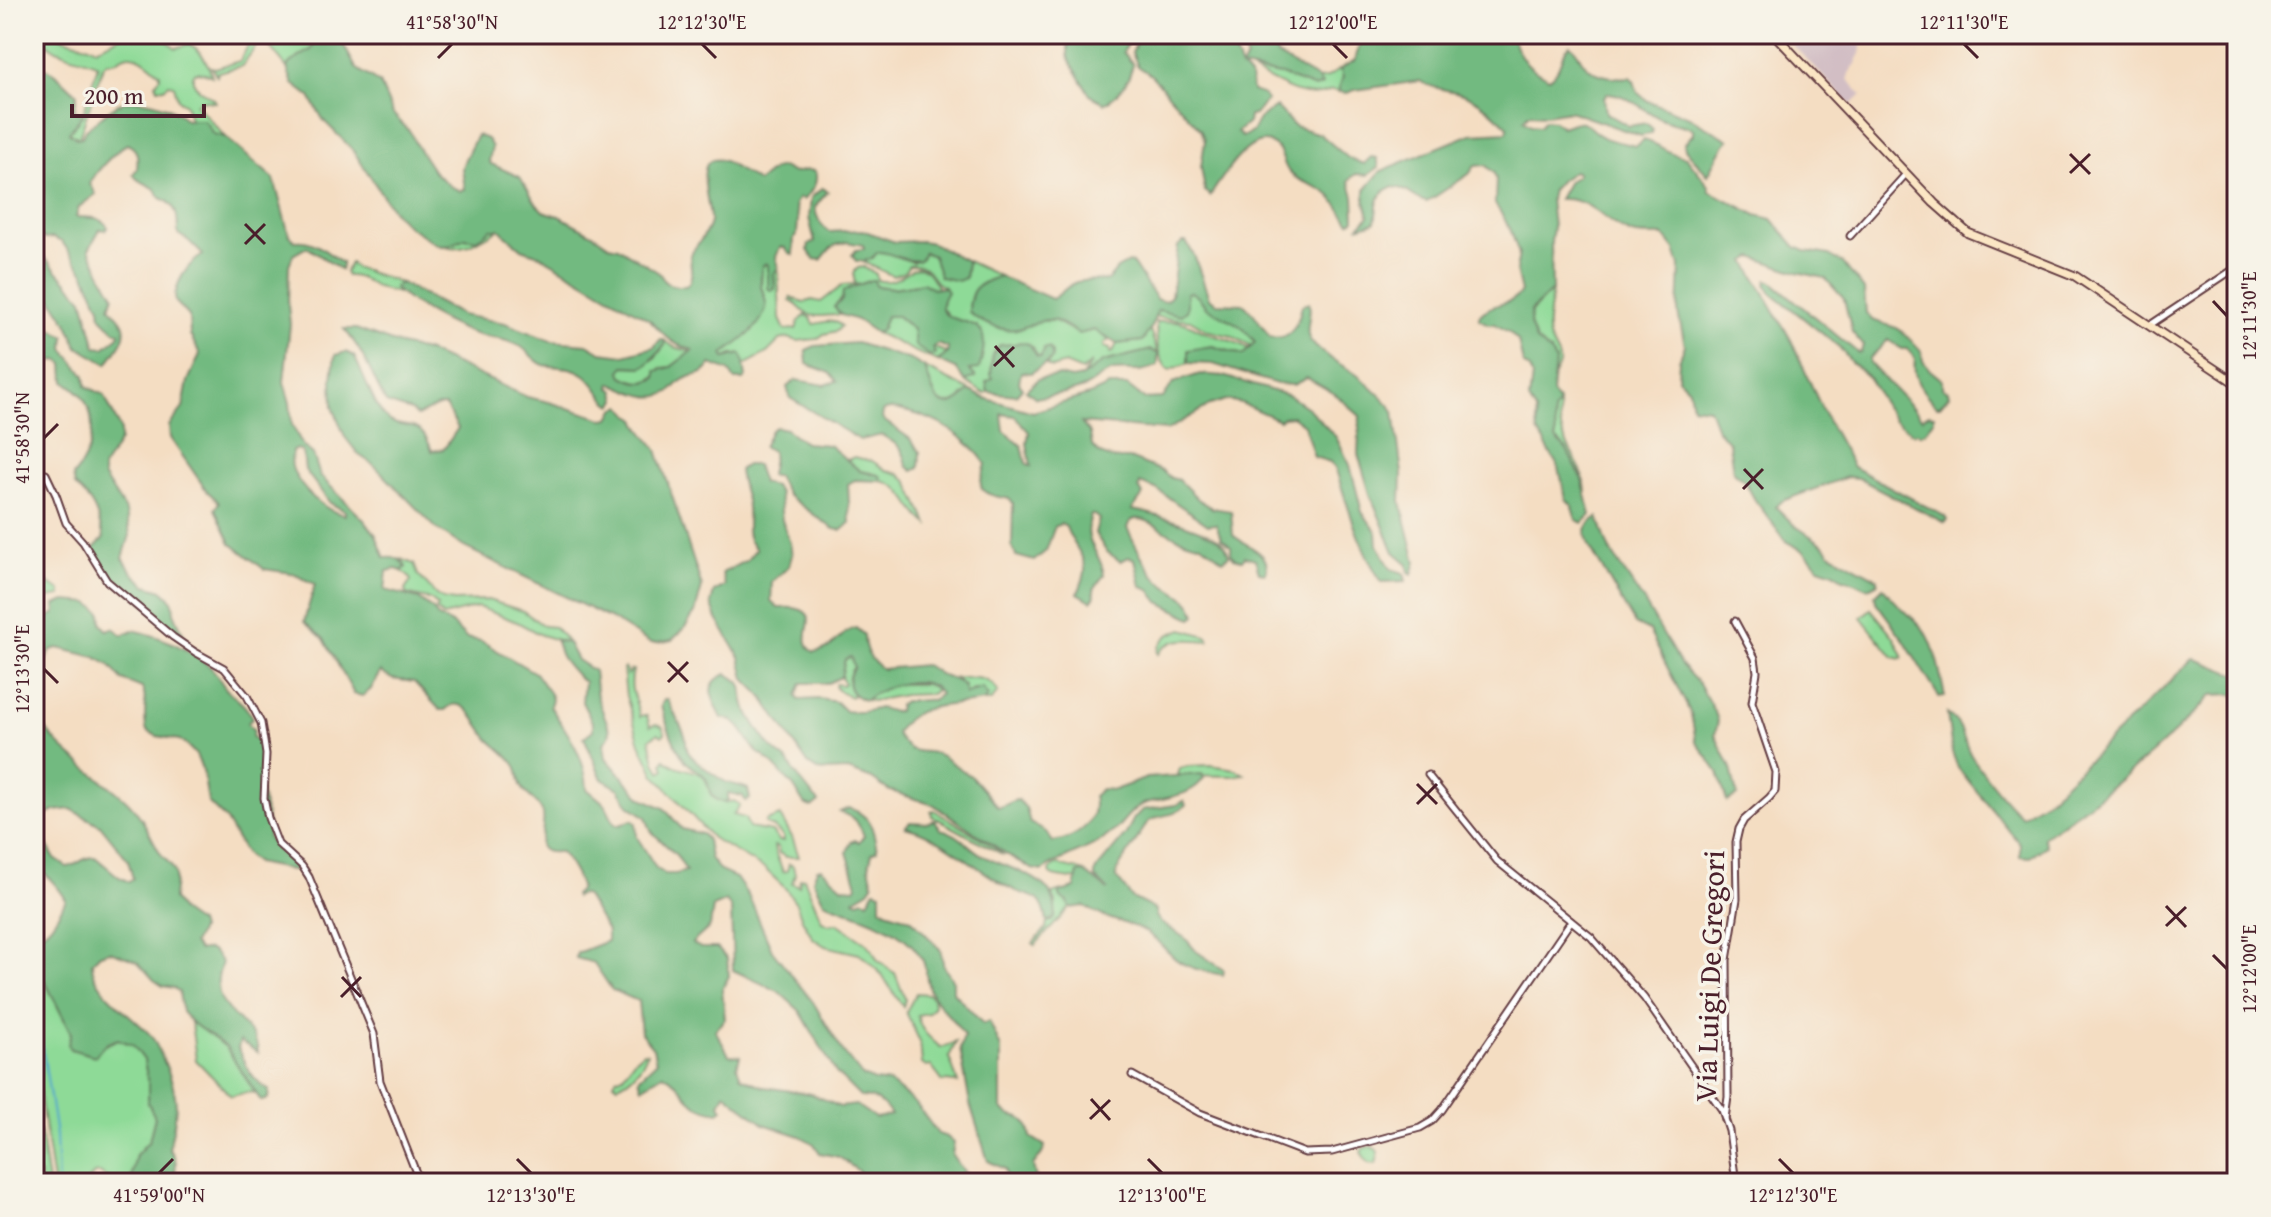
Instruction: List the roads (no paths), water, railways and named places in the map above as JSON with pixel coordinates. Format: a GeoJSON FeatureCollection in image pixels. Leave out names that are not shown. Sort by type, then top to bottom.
{"type":"FeatureCollection","features":[{"type":"Feature","properties":{"kind":"street"},"geometry":{"type":"LineString","coordinates":[[1774,34],[1906,174],[1965,231],[2072,274],[2237,384]]}},
{"type":"Feature","properties":{"kind":"street"},"geometry":{"type":"LineString","coordinates":[[1850,236],[1906,174]]}},
{"type":"Feature","properties":{"kind":"street"},"geometry":{"type":"LineString","coordinates":[[2150,326],[2237,267]]}},
{"type":"Feature","properties":{"kind":"street"},"geometry":{"type":"LineString","coordinates":[[46,474],[66,523],[83,542],[107,581],[173,637],[229,671],[254,707],[261,723],[266,754],[264,798],[271,828],[282,849],[305,869],[374,1034],[380,1081],[420,1183]]}},
{"type":"Feature","properties":{"kind":"street","name":"Via Luigi De Gregori"},"geometry":{"type":"LineString","coordinates":[[1725,1119],[1728,1097],[1727,960],[1737,899],[1736,842],[1741,823],[1772,796],[1777,779],[1752,702],[1756,661],[1735,621]]}},
{"type":"Feature","properties":{"kind":"street"},"geometry":{"type":"LineString","coordinates":[[1428,775],[1497,861],[1603,949],[1644,998],[1710,1091],[1725,1119],[1736,1183]]}},
{"type":"Feature","properties":{"kind":"street"},"geometry":{"type":"LineString","coordinates":[[1132,1075],[1200,1113],[1305,1153],[1332,1152],[1420,1128],[1442,1110],[1571,921]]}},
{"type":"Feature","properties":{"kind":"waterway"},"geometry":{"type":"LineString","coordinates":[[34,1008],[56,1135],[58,1183]]}}]}
